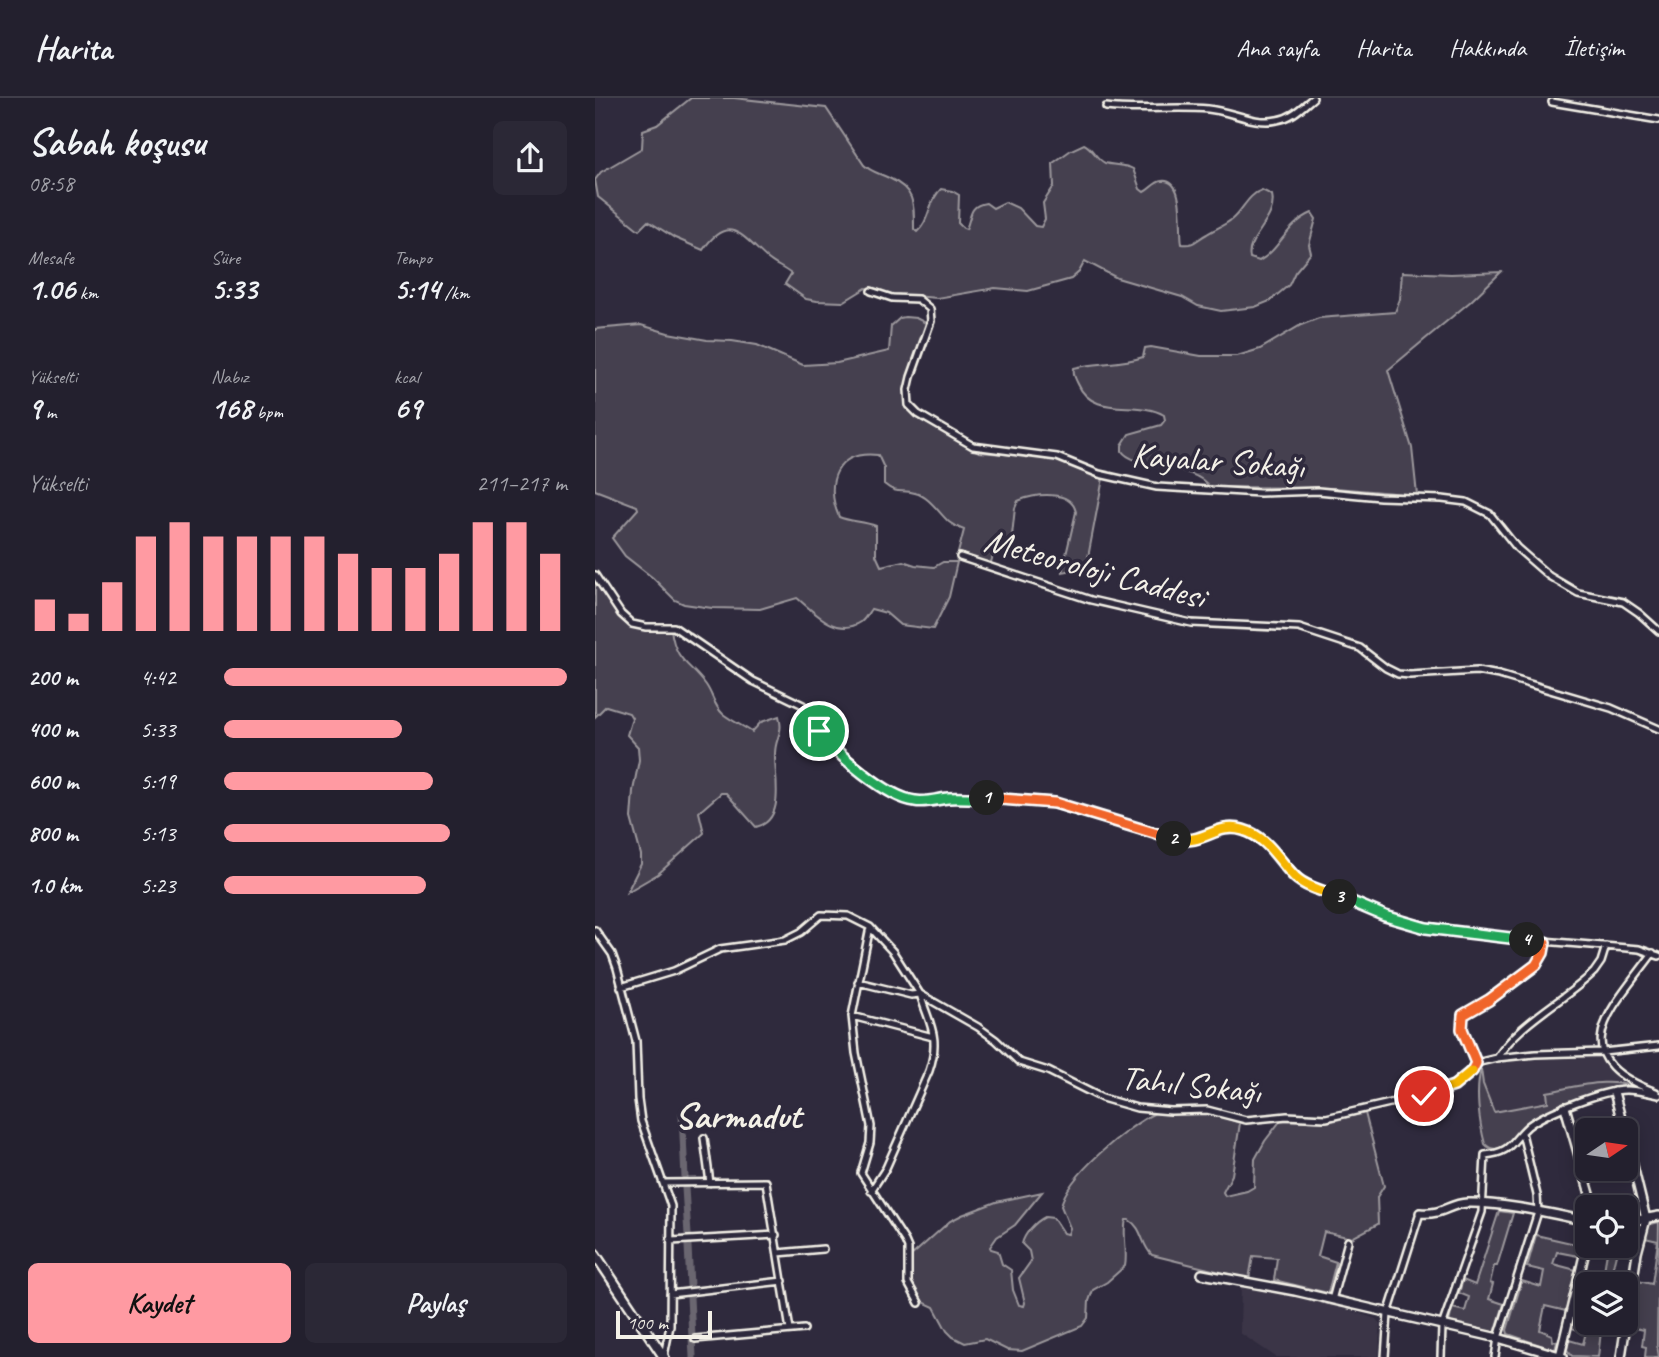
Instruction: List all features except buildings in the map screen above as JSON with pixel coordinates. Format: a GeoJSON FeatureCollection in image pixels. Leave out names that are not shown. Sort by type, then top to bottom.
{"type":"FeatureCollection","features":[{"type":"Feature","properties":{"kind":"main road"},"geometry":{"type":"LineString","coordinates":[[595,1254],[664,1356]]}},
{"type":"Feature","properties":{"kind":"street"},"geometry":{"type":"LineString","coordinates":[[1106,107],[1139,110],[1212,109],[1254,120],[1271,121],[1286,118],[1313,98]]}},
{"type":"Feature","properties":{"kind":"street"},"geometry":{"type":"LineString","coordinates":[[1552,102],[1659,120]]}},
{"type":"Feature","properties":{"kind":"street","name":"Kayalar Sokağı"},"geometry":{"type":"LineString","coordinates":[[871,291],[892,298],[918,299],[930,309],[931,321],[908,390],[909,405],[918,414],[973,446],[1056,457],[1099,474],[1157,487],[1260,493],[1318,491],[1466,502],[1490,514],[1527,558],[1561,584],[1578,593],[1623,602],[1639,612],[1659,631]]}},
{"type":"Feature","properties":{"kind":"street","name":"Meteoroloji Caddesi"},"geometry":{"type":"LineString","coordinates":[[960,557],[1091,600],[1181,621],[1299,628],[1360,648],[1398,674],[1469,671],[1499,675],[1611,708],[1659,729]]}},
{"type":"Feature","properties":{"kind":"street"},"geometry":{"type":"LineString","coordinates":[[595,575],[626,619],[639,626],[674,627],[753,681],[796,700],[807,709],[824,737],[838,751],[882,788],[901,797],[919,802],[952,798],[1003,798],[1047,802],[1185,841],[1197,840],[1224,828],[1242,829],[1268,845],[1301,881],[1385,916],[1441,930],[1639,949],[1656,955],[1605,1019],[1601,1031],[1605,1058],[1618,1073],[1659,1094]]}},
{"type":"Feature","properties":{"kind":"street"},"geometry":{"type":"LineString","coordinates":[[621,987],[674,971],[720,949],[785,940],[801,932],[821,915],[848,916],[870,927],[852,1016],[856,1053],[871,1126],[861,1173],[905,1241],[908,1248],[908,1283],[919,1303]]}},
{"type":"Feature","properties":{"kind":"street","name":"Tahıl Sokağı"},"geometry":{"type":"LineString","coordinates":[[870,927],[893,951],[920,994],[978,1027],[1019,1062],[1048,1071],[1102,1098],[1137,1108],[1207,1110],[1246,1120],[1287,1116],[1333,1117],[1437,1092],[1463,1080],[1476,1063],[1497,1058],[1659,1046]]}},
{"type":"Feature","properties":{"kind":"street"},"geometry":{"type":"LineString","coordinates":[[595,930],[612,954],[636,1041],[641,1121],[671,1206],[670,1326],[664,1356]]}},
{"type":"Feature","properties":{"kind":"street"},"geometry":{"type":"LineString","coordinates":[[1476,1063],[1462,1029],[1463,1015],[1489,1000],[1536,965],[1543,953],[1545,942]]}},
{"type":"Feature","properties":{"kind":"street"},"geometry":{"type":"LineString","coordinates":[[1497,1058],[1521,1029],[1594,972],[1601,962],[1606,946]]}},
{"type":"Feature","properties":{"kind":"street"},"geometry":{"type":"LineString","coordinates":[[858,982],[911,995],[920,994],[931,1020],[933,1037],[933,1056],[929,1071],[886,1168],[871,1191]]}},
{"type":"Feature","properties":{"kind":"street"},"geometry":{"type":"LineString","coordinates":[[852,1016],[933,1037]]}},
{"type":"Feature","properties":{"kind":"street"},"geometry":{"type":"LineString","coordinates":[[1441,1357],[1442,1326],[1483,1204],[1485,1155],[1508,1149],[1536,1121],[1565,1107],[1626,1090],[1659,1094]]}},
{"type":"Feature","properties":{"kind":"street"},"geometry":{"type":"LineString","coordinates":[[1614,1092],[1621,1118]]}},
{"type":"Feature","properties":{"kind":"street"},"geometry":{"type":"LineString","coordinates":[[1565,1107],[1590,1195]]}},
{"type":"Feature","properties":{"kind":"street"},"geometry":{"type":"LineString","coordinates":[[1495,1357],[1498,1338],[1538,1212],[1537,1195],[1522,1133]]}},
{"type":"Feature","properties":{"kind":"street"},"geometry":{"type":"LineString","coordinates":[[704,1138],[711,1183]]}},
{"type":"Feature","properties":{"kind":"street"},"geometry":{"type":"LineString","coordinates":[[1621,1357],[1637,1253],[1646,1219],[1637,1181]]}},
{"type":"Feature","properties":{"kind":"street"},"geometry":{"type":"LineString","coordinates":[[664,1182],[766,1182],[790,1330]]}},
{"type":"Feature","properties":{"kind":"street"},"geometry":{"type":"LineString","coordinates":[[1385,1357],[1388,1314],[1420,1213],[1442,1212],[1459,1204],[1483,1204],[1575,1219]]}},
{"type":"Feature","properties":{"kind":"street"},"geometry":{"type":"LineString","coordinates":[[1638,1220],[1659,1216]]}},
{"type":"Feature","properties":{"kind":"street"},"geometry":{"type":"LineString","coordinates":[[671,1241],[776,1235]]}},
{"type":"Feature","properties":{"kind":"street"},"geometry":{"type":"LineString","coordinates":[[1332,1300],[1348,1241]]}},
{"type":"Feature","properties":{"kind":"street"},"geometry":{"type":"LineString","coordinates":[[778,1253],[823,1249]]}},
{"type":"Feature","properties":{"kind":"street"},"geometry":{"type":"LineString","coordinates":[[1202,1274],[1498,1338],[1561,1357],[1584,1258]]}},
{"type":"Feature","properties":{"kind":"street"},"geometry":{"type":"LineString","coordinates":[[670,1294],[783,1281]]}},
{"type":"Feature","properties":{"kind":"street"},"geometry":{"type":"LineString","coordinates":[[695,1339],[804,1329]]}},
{"type":"Feature","properties":{"kind":"shaded area"},"geometry":{"type":"Polygon","coordinates":[[[691,98],[734,98],[826,108],[864,165],[904,187],[911,198],[914,229],[917,232],[941,189],[959,195],[958,223],[963,228],[966,229],[971,212],[976,206],[986,203],[993,208],[1005,202],[1018,208],[1035,226],[1041,227],[1045,219],[1043,203],[1054,186],[1053,163],[1084,144],[1105,163],[1133,169],[1140,189],[1144,192],[1162,181],[1170,182],[1175,187],[1180,206],[1182,244],[1193,243],[1228,222],[1262,190],[1272,195],[1273,204],[1252,243],[1250,258],[1259,261],[1266,257],[1289,230],[1312,213],[1316,219],[1309,245],[1311,253],[1295,272],[1289,285],[1270,301],[1255,307],[1221,311],[1198,306],[1182,297],[1117,278],[1085,261],[1071,279],[1028,291],[995,288],[937,298],[891,294],[866,288],[843,302],[806,299],[785,284],[791,274],[736,232],[721,232],[703,250],[675,238],[648,221],[639,230],[598,197],[595,180],[601,172],[642,148],[643,130],[657,125],[691,98]]]}},
{"type":"Feature","properties":{"kind":"shaded area"},"geometry":{"type":"Polygon","coordinates":[[[1402,272],[1501,272],[1471,301],[1388,370],[1412,448],[1417,495],[1335,488],[1209,487],[1191,474],[1128,457],[1122,451],[1122,445],[1129,434],[1161,425],[1165,420],[1164,415],[1141,408],[1117,407],[1094,401],[1085,395],[1075,376],[1074,368],[1143,357],[1145,348],[1201,356],[1237,356],[1260,349],[1301,325],[1319,318],[1395,312],[1400,299],[1402,272]]]}},
{"type":"Feature","properties":{"kind":"shaded area"},"geometry":{"type":"Polygon","coordinates":[[[905,317],[916,318],[928,324],[906,389],[908,408],[917,418],[979,452],[1041,457],[1067,463],[1103,478],[1086,568],[1062,572],[1076,512],[1067,500],[1043,495],[1018,501],[1010,554],[995,550],[990,565],[958,553],[964,530],[949,522],[925,498],[915,493],[896,491],[884,484],[884,468],[878,455],[852,458],[843,463],[837,471],[833,492],[839,517],[876,526],[876,555],[881,566],[903,561],[934,567],[943,562],[957,562],[949,597],[933,629],[900,625],[886,613],[871,609],[862,621],[843,627],[818,616],[797,598],[760,609],[712,608],[684,604],[675,600],[625,556],[612,538],[638,509],[637,506],[595,490],[595,329],[641,325],[707,340],[757,345],[803,365],[837,363],[889,351],[891,326],[905,317]]]}},
{"type":"Feature","properties":{"kind":"shaded area"},"geometry":{"type":"Polygon","coordinates":[[[595,580],[624,622],[641,628],[671,629],[676,649],[706,685],[723,714],[752,732],[761,722],[779,716],[780,722],[775,754],[777,796],[772,816],[766,823],[756,827],[726,793],[721,793],[699,812],[704,833],[658,874],[627,892],[641,864],[631,818],[639,760],[638,747],[627,735],[632,718],[629,713],[606,706],[595,717],[595,580]]]}},
{"type":"Feature","properties":{"kind":"shaded area"},"geometry":{"type":"Polygon","coordinates":[[[1547,1057],[1599,1057],[1623,1083],[1633,1085],[1557,1108],[1531,1121],[1496,1149],[1488,1147],[1484,1140],[1479,1102],[1481,1069],[1495,1062],[1547,1057]]]}},
{"type":"Feature","properties":{"kind":"shaded area"},"geometry":{"type":"Polygon","coordinates":[[[1481,1069],[1483,1084],[1494,1112],[1548,1102],[1547,1092],[1584,1085],[1621,1084],[1644,1091],[1620,1088],[1557,1108],[1531,1121],[1507,1145],[1493,1149],[1485,1144],[1480,1116],[1478,1087],[1481,1069]]]}},
{"type":"Feature","properties":{"kind":"shaded area"},"geometry":{"type":"Polygon","coordinates":[[[1155,1113],[1214,1114],[1240,1123],[1232,1175],[1223,1192],[1225,1196],[1254,1187],[1255,1159],[1281,1120],[1328,1122],[1365,1113],[1384,1186],[1377,1197],[1378,1224],[1352,1238],[1324,1232],[1318,1256],[1336,1262],[1328,1293],[1274,1280],[1277,1258],[1253,1256],[1249,1279],[1152,1255],[1137,1227],[1126,1220],[1125,1266],[1093,1290],[1088,1318],[1082,1326],[1022,1351],[1007,1350],[985,1339],[965,1343],[953,1337],[934,1307],[923,1302],[917,1295],[910,1279],[910,1257],[950,1221],[962,1215],[996,1202],[1042,1192],[1015,1225],[997,1237],[990,1247],[998,1251],[1002,1264],[1011,1270],[1013,1290],[1019,1305],[1024,1306],[1019,1278],[1031,1261],[1029,1251],[1022,1244],[1028,1232],[1045,1217],[1053,1218],[1063,1233],[1068,1234],[1070,1228],[1061,1206],[1074,1181],[1115,1140],[1155,1113]]]}},
{"type":"Feature","properties":{"kind":"shaded area"},"geometry":{"type":"Polygon","coordinates":[[[1499,1211],[1513,1213],[1490,1283],[1493,1284],[1489,1299],[1504,1304],[1495,1333],[1449,1323],[1452,1308],[1465,1311],[1469,1297],[1459,1293],[1463,1280],[1475,1285],[1499,1211]]]}},
{"type":"Feature","properties":{"kind":"shaded area"},"geometry":{"type":"Polygon","coordinates":[[[1659,1222],[1659,1357],[1645,1357],[1646,1347],[1642,1346],[1644,1330],[1638,1329],[1638,1281],[1652,1284],[1658,1241],[1645,1238],[1647,1225],[1659,1222]]]}},
{"type":"Feature","properties":{"kind":"shaded area"},"geometry":{"type":"Polygon","coordinates":[[[1536,1235],[1575,1244],[1575,1255],[1557,1252],[1553,1264],[1576,1270],[1566,1311],[1545,1306],[1540,1330],[1552,1335],[1553,1341],[1557,1342],[1555,1350],[1508,1334],[1522,1281],[1541,1287],[1544,1271],[1527,1267],[1536,1235]]]}},
{"type":"Feature","properties":{"kind":"shaded area"},"geometry":{"type":"Polygon","coordinates":[[[1606,1258],[1615,1258],[1612,1270],[1624,1272],[1604,1272],[1606,1258]]]}},
{"type":"Feature","properties":{"kind":"shaded area"},"geometry":{"type":"Polygon","coordinates":[[[1241,1285],[1336,1306],[1376,1319],[1380,1324],[1379,1357],[1276,1357],[1240,1333],[1241,1285]]]}},
{"type":"Feature","properties":{"kind":"shaded area"},"geometry":{"type":"Polygon","coordinates":[[[1585,1335],[1601,1335],[1598,1357],[1572,1356],[1567,1350],[1569,1340],[1583,1344],[1585,1335]]]}},
{"type":"Feature","properties":{"kind":"waterway"},"geometry":{"type":"LineString","coordinates":[[682,1114],[685,1178]]}},
{"type":"Feature","properties":{"kind":"waterway"},"geometry":{"type":"LineString","coordinates":[[685,1188],[688,1235]]}},
{"type":"Feature","properties":{"kind":"waterway"},"geometry":{"type":"LineString","coordinates":[[688,1246],[690,1286]]}},
{"type":"Feature","properties":{"kind":"waterway"},"geometry":{"type":"LineString","coordinates":[[690,1297],[693,1357]]}},
{"type":"Feature","properties":{"kind":"district","name":"Sarmadut"},"geometry":{"type":"Point","coordinates":[738,1115]}},
{"type":"Feature","properties":{"kind":"route"},"geometry":{"type":"LineString","coordinates":[[819,731],[882,788],[913,801],[1003,798],[1047,802],[1185,841],[1197,840],[1224,828],[1242,829],[1261,838],[1301,881],[1385,916],[1426,928],[1545,942],[1541,959],[1536,965],[1489,1000],[1463,1015],[1462,1029],[1476,1063],[1468,1076],[1454,1086],[1424,1096]]}}]}
